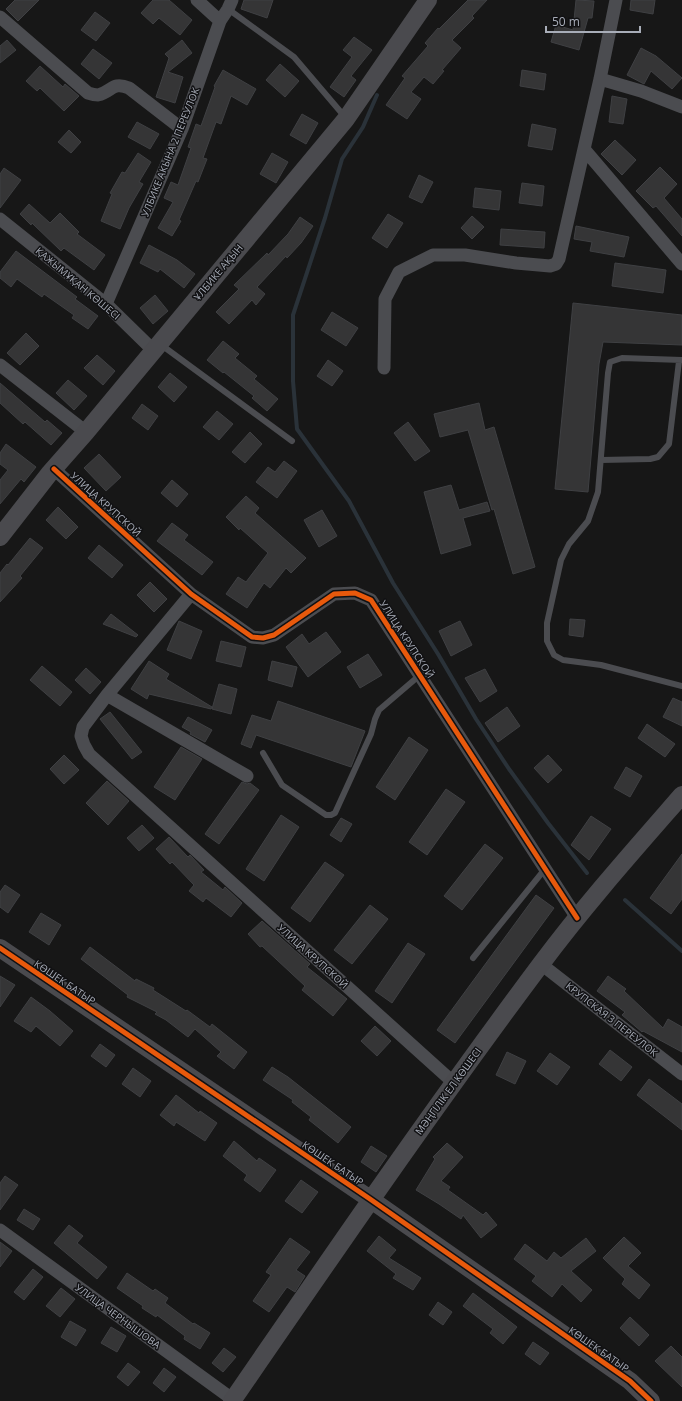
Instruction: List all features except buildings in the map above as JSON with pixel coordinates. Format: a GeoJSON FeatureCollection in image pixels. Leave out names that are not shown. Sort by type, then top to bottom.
{"type":"FeatureCollection","features":[{"type":"Feature","properties":{"kind":"street"},"geometry":{"type":"LineString","coordinates":[[197,0],[220,21]]}},
{"type":"Feature","properties":{"kind":"street","name":"ҰЛБИКЕ АҚЫН"},"geometry":{"type":"LineString","coordinates":[[1,535],[54,469],[346,118],[428,0]]}},
{"type":"Feature","properties":{"kind":"street"},"geometry":{"type":"LineString","coordinates":[[384,368],[385,299],[399,272],[433,255],[465,255],[516,263],[550,266],[556,264],[559,259],[600,80],[616,0]]}},
{"type":"Feature","properties":{"kind":"street","name":"УЛБИКЕ АКЫНА 2 ПЕРЕУЛОК"},"geometry":{"type":"LineString","coordinates":[[106,304],[182,128],[220,21],[230,4]]}},
{"type":"Feature","properties":{"kind":"street"},"geometry":{"type":"LineString","coordinates":[[0,17],[88,93],[98,95],[114,86],[122,85],[129,88],[182,128]]}},
{"type":"Feature","properties":{"kind":"street"},"geometry":{"type":"LineString","coordinates":[[600,80],[641,91],[682,107]]}},
{"type":"Feature","properties":{"kind":"street"},"geometry":{"type":"LineString","coordinates":[[584,149],[682,264]]}},
{"type":"Feature","properties":{"kind":"street","name":"ҚАЖЫМҰҚАН КӨШЕСІ"},"geometry":{"type":"LineString","coordinates":[[0,219],[106,304],[156,347]]}},
{"type":"Feature","properties":{"kind":"street"},"geometry":{"type":"LineString","coordinates":[[0,366],[86,432]]}},
{"type":"Feature","properties":{"kind":"street","name":"УЛИЦА КРУПСКОЙ"},"geometry":{"type":"LineString","coordinates":[[54,469],[191,594],[252,637],[263,638],[274,635],[334,594],[355,593],[371,600],[577,918]]}},
{"type":"Feature","properties":{"kind":"street","name":"УЛИЦА КРУПСКОЙ"},"geometry":{"type":"LineString","coordinates":[[191,594],[107,695],[83,727],[81,736],[84,745],[89,754],[454,1083]]}},
{"type":"Feature","properties":{"kind":"street"},"geometry":{"type":"LineString","coordinates":[[107,695],[247,776]]}},
{"type":"Feature","properties":{"kind":"street","name":"МӘҢГІЛІК ЕЛ КӨШЕСІ"},"geometry":{"type":"LineString","coordinates":[[233,1400],[370,1199],[541,964],[577,918],[679,804]]}},
{"type":"Feature","properties":{"kind":"street","name":"КӨШЕК БАТЫР"},"geometry":{"type":"LineString","coordinates":[[0,948],[370,1199],[630,1381],[651,1401]]}},
{"type":"Feature","properties":{"kind":"street","name":"КРУПСКАЯ 3 ПЕРЕУЛОК"},"geometry":{"type":"LineString","coordinates":[[541,964],[682,1074]]}},
{"type":"Feature","properties":{"kind":"street","name":"УЛИЦА ЧЕРНЫШОВА"},"geometry":{"type":"LineString","coordinates":[[0,1230],[233,1400]]}},
{"type":"Feature","properties":{"kind":"lane"},"geometry":{"type":"LineString","coordinates":[[230,4],[294,57],[346,118]]}},
{"type":"Feature","properties":{"kind":"lane"},"geometry":{"type":"LineString","coordinates":[[156,347],[292,441]]}},
{"type":"Feature","properties":{"kind":"lane"},"geometry":{"type":"LineString","coordinates":[[601,460],[650,459],[658,457],[669,444],[681,360],[622,358],[610,362],[598,492],[588,520],[569,544],[561,560],[547,623],[547,641],[554,655],[563,660],[601,665],[682,686]]}},
{"type":"Feature","properties":{"kind":"lane"},"geometry":{"type":"LineString","coordinates":[[263,753],[282,785],[326,815],[331,815],[335,813],[371,734],[379,710],[420,675]]}},
{"type":"Feature","properties":{"kind":"lane"},"geometry":{"type":"LineString","coordinates":[[472,958],[545,869]]}},
{"type":"Feature","properties":{"kind":"waterway"},"geometry":{"type":"LineString","coordinates":[[377,95],[363,127],[342,159],[325,218],[293,315],[293,381],[297,429],[349,501],[393,583],[438,654],[476,719],[509,769],[548,823],[587,873]]}},
{"type":"Feature","properties":{"kind":"waterway"},"geometry":{"type":"LineString","coordinates":[[625,900],[682,951]]}},
{"type":"Feature","properties":{"kind":"cycle path"},"geometry":{"type":"LineString","coordinates":[[54,469],[191,594],[252,637],[263,638],[274,635],[334,594],[355,593],[371,600],[577,918]]}},
{"type":"Feature","properties":{"kind":"cycle path"},"geometry":{"type":"LineString","coordinates":[[0,948],[370,1199],[630,1381],[651,1401]]}}]}
